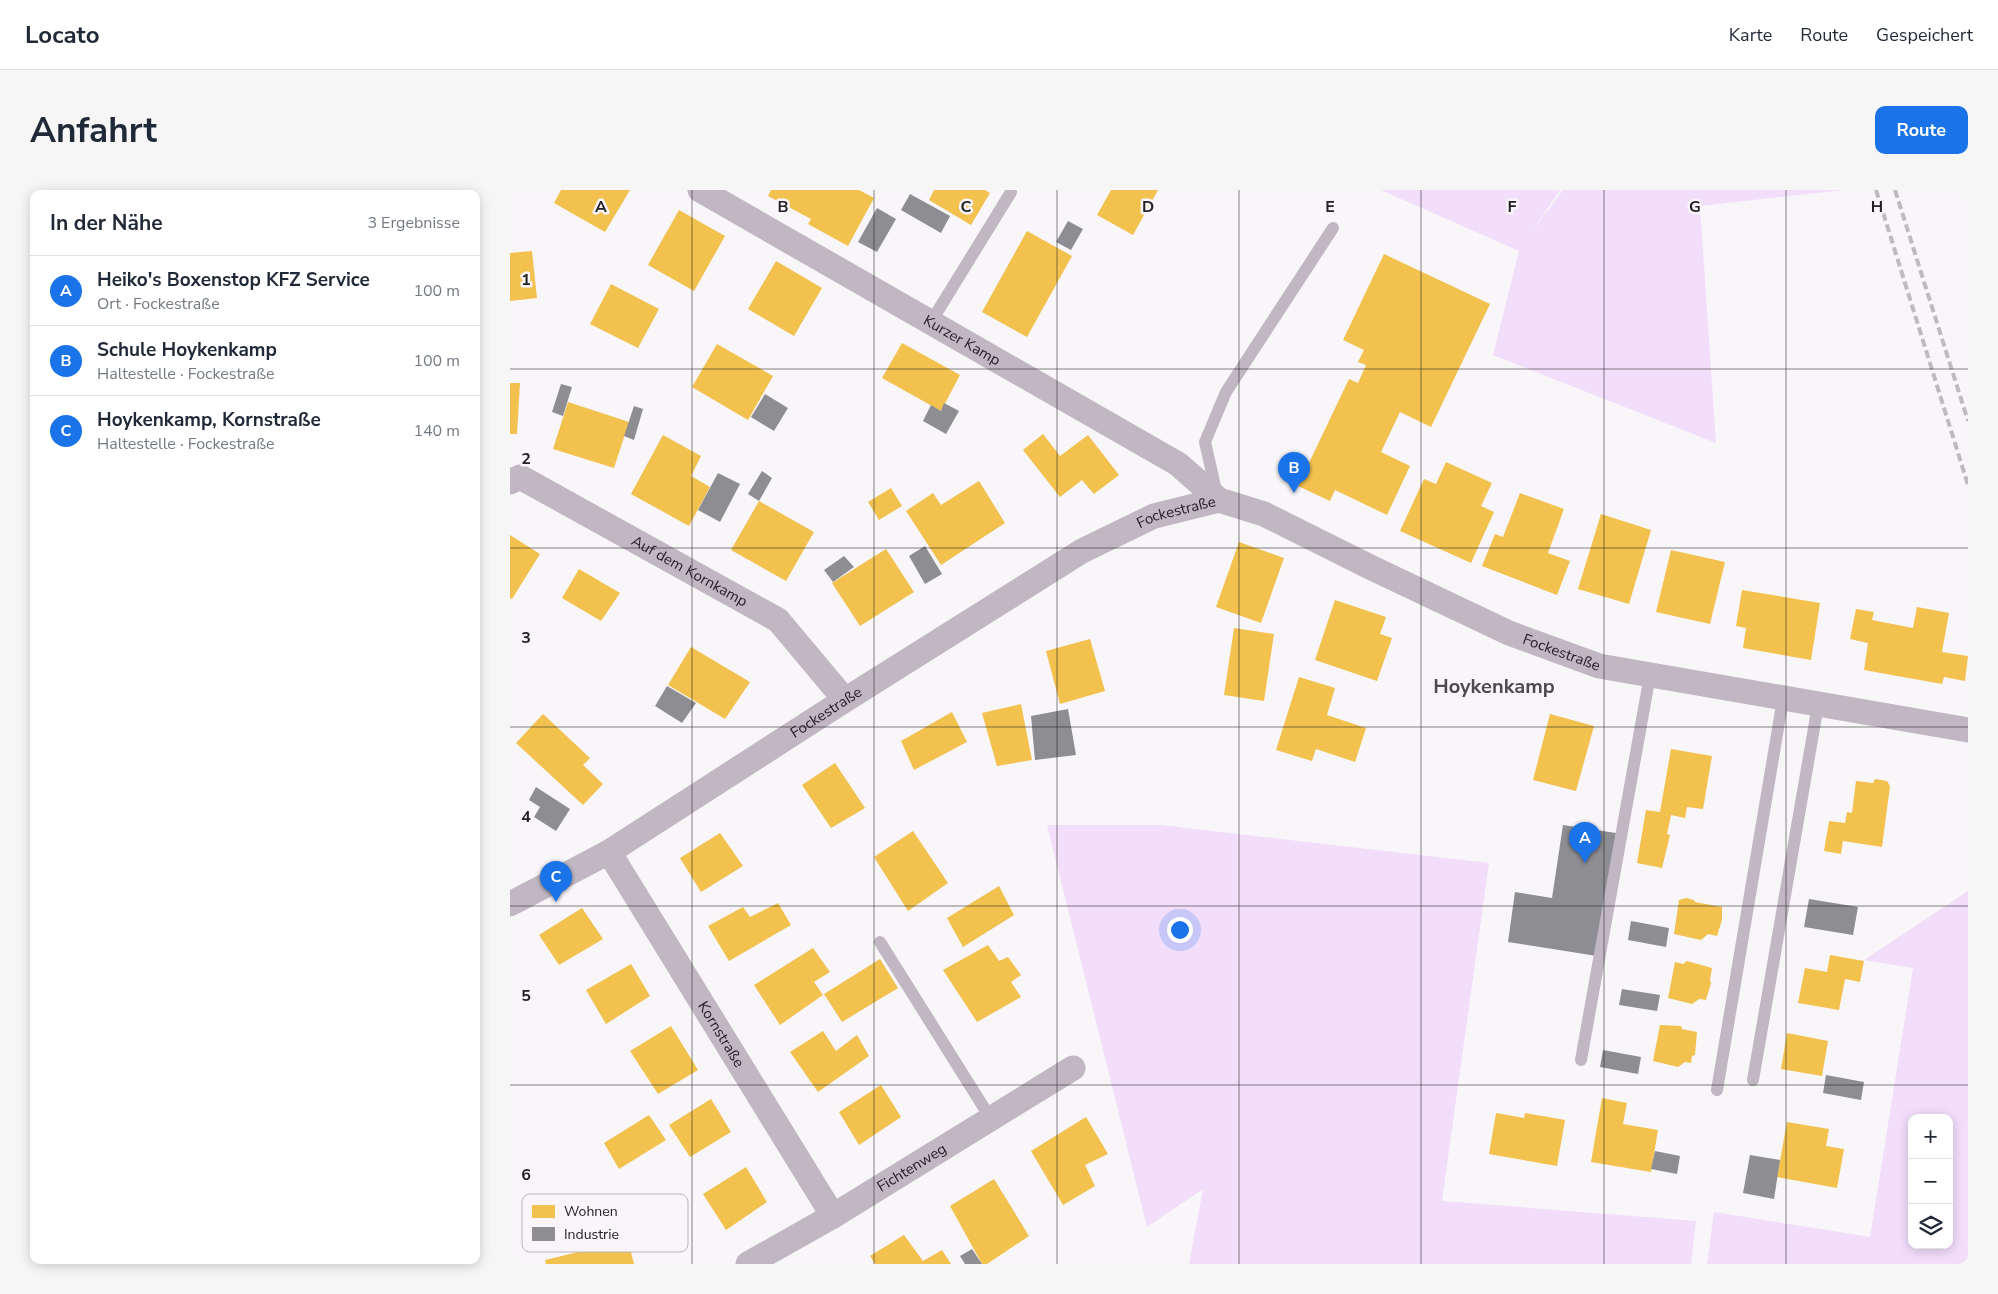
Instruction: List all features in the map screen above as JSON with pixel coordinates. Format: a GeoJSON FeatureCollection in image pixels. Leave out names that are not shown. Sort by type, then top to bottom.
{"type":"FeatureCollection","features":[{"type":"Feature","properties":{"kind":"street","name":"Kurzer Kamp"},"geometry":{"type":"LineString","coordinates":[[700,190],[1178,464],[1219,500]]}},
{"type":"Feature","properties":{"kind":"street","name":"Auf dem Kornkamp"},"geometry":{"type":"LineString","coordinates":[[510,482],[520,477],[778,620],[845,700]]}},
{"type":"Feature","properties":{"kind":"street","name":"Fockestraße"},"geometry":{"type":"LineString","coordinates":[[510,904],[609,852],[845,700],[1082,551],[1154,516],[1219,500],[1264,514],[1372,568],[1509,632],[1599,666],[1968,730]]}},
{"type":"Feature","properties":{"kind":"street","name":"Kornstraße"},"geometry":{"type":"LineString","coordinates":[[609,852],[833,1216]]}},
{"type":"Feature","properties":{"kind":"street","name":"Fichtenweg"},"geometry":{"type":"LineString","coordinates":[[748,1264],[833,1216],[1072,1068]]}},
{"type":"Feature","properties":{"kind":"lane"},"geometry":{"type":"LineString","coordinates":[[931,322],[1011,192]]}},
{"type":"Feature","properties":{"kind":"lane"},"geometry":{"type":"LineString","coordinates":[[1219,500],[1205,442],[1226,392],[1333,228]]}},
{"type":"Feature","properties":{"kind":"lane"},"geometry":{"type":"LineString","coordinates":[[1582,1060],[1650,675]]}},
{"type":"Feature","properties":{"kind":"lane"},"geometry":{"type":"LineString","coordinates":[[1717,1090],[1783,699]]}},
{"type":"Feature","properties":{"kind":"lane"},"geometry":{"type":"LineString","coordinates":[[1753,1080],[1818,705]]}},
{"type":"Feature","properties":{"kind":"lane"},"geometry":{"type":"LineString","coordinates":[[880,942],[990,1119]]}},
{"type":"Feature","properties":{"kind":"shaded area"},"geometry":{"type":"Polygon","coordinates":[[[1381,190],[1560,190],[1531,233],[1563,190],[1844,190],[1700,206],[1716,443],[1493,355],[1519,251],[1381,190]]]}},
{"type":"Feature","properties":{"kind":"shaded area"},"geometry":{"type":"Polygon","coordinates":[[[1047,825],[1160,825],[1489,863],[1442,1201],[1696,1221],[1691,1264],[1189,1264],[1203,1189],[1147,1227],[1047,825]]]}},
{"type":"Feature","properties":{"kind":"shaded area"},"geometry":{"type":"Polygon","coordinates":[[[1968,891],[1968,1264],[1707,1264],[1714,1212],[1870,1237],[1913,968],[1864,960],[1968,891]]]}},
{"type":"Feature","properties":{"kind":"building: Wohnen"},"geometry":{"type":"Polygon","coordinates":[[[561,190],[630,190],[605,232],[554,203],[561,190]]]}},
{"type":"Feature","properties":{"kind":"building: Wohnen"},"geometry":{"type":"Polygon","coordinates":[[[771,190],[859,190],[874,198],[848,246],[808,224],[811,219],[768,196],[771,190]]]}},
{"type":"Feature","properties":{"kind":"building: Wohnen"},"geometry":{"type":"Polygon","coordinates":[[[934,190],[985,190],[990,193],[971,225],[929,200],[934,190]]]}},
{"type":"Feature","properties":{"kind":"building: Wohnen"},"geometry":{"type":"Polygon","coordinates":[[[1111,190],[1158,190],[1133,235],[1097,215],[1111,190]]]}},
{"type":"Feature","properties":{"kind":"building: Wohnen"},"geometry":{"type":"Polygon","coordinates":[[[679,210],[725,236],[694,291],[648,265],[679,210]]]}},
{"type":"Feature","properties":{"kind":"building: Wohnen"},"geometry":{"type":"Polygon","coordinates":[[[1027,231],[1072,256],[1027,337],[982,312],[1027,231]]]}},
{"type":"Feature","properties":{"kind":"building: Wohnen"},"geometry":{"type":"Polygon","coordinates":[[[532,251],[537,298],[510,301],[510,253],[532,251]]]}},
{"type":"Feature","properties":{"kind":"building: Wohnen"},"geometry":{"type":"Polygon","coordinates":[[[1384,254],[1490,304],[1431,427],[1400,412],[1381,452],[1410,466],[1387,515],[1335,490],[1330,501],[1298,486],[1349,379],[1358,383],[1366,365],[1358,362],[1364,350],[1343,340],[1384,254]]]}},
{"type":"Feature","properties":{"kind":"building: Wohnen"},"geometry":{"type":"Polygon","coordinates":[[[776,261],[822,288],[794,336],[748,309],[776,261]]]}},
{"type":"Feature","properties":{"kind":"building: Wohnen"},"geometry":{"type":"Polygon","coordinates":[[[611,284],[659,309],[638,348],[590,324],[611,284]]]}},
{"type":"Feature","properties":{"kind":"building: Wohnen"},"geometry":{"type":"Polygon","coordinates":[[[902,343],[960,375],[941,411],[882,378],[902,343]]]}},
{"type":"Feature","properties":{"kind":"building: Wohnen"},"geometry":{"type":"Polygon","coordinates":[[[717,344],[773,376],[748,420],[692,387],[717,344]]]}},
{"type":"Feature","properties":{"kind":"building: Wohnen"},"geometry":{"type":"Polygon","coordinates":[[[510,383],[520,383],[517,434],[510,434],[510,383]]]}},
{"type":"Feature","properties":{"kind":"building: Wohnen"},"geometry":{"type":"Polygon","coordinates":[[[568,402],[629,422],[614,468],[553,449],[568,402]]]}},
{"type":"Feature","properties":{"kind":"building: Wohnen"},"geometry":{"type":"Polygon","coordinates":[[[1043,434],[1060,456],[1088,435],[1119,475],[1094,494],[1082,480],[1060,497],[1023,450],[1043,434]]]}},
{"type":"Feature","properties":{"kind":"building: Wohnen"},"geometry":{"type":"Polygon","coordinates":[[[663,435],[701,456],[691,476],[710,487],[689,526],[631,494],[663,435]]]}},
{"type":"Feature","properties":{"kind":"building: Wohnen"},"geometry":{"type":"Polygon","coordinates":[[[1446,462],[1492,483],[1481,506],[1494,512],[1471,563],[1400,531],[1424,479],[1436,484],[1446,462]]]}},
{"type":"Feature","properties":{"kind":"building: Wohnen"},"geometry":{"type":"Polygon","coordinates":[[[979,481],[1005,523],[941,565],[906,511],[933,493],[941,505],[979,481]]]}},
{"type":"Feature","properties":{"kind":"building: Wohnen"},"geometry":{"type":"Polygon","coordinates":[[[891,488],[902,506],[879,520],[868,502],[891,488]]]}},
{"type":"Feature","properties":{"kind":"building: Wohnen"},"geometry":{"type":"Polygon","coordinates":[[[1520,493],[1564,509],[1548,553],[1570,561],[1557,595],[1482,566],[1495,534],[1503,537],[1520,493]]]}},
{"type":"Feature","properties":{"kind":"building: Wohnen"},"geometry":{"type":"Polygon","coordinates":[[[759,501],[814,532],[786,581],[731,550],[759,501]]]}},
{"type":"Feature","properties":{"kind":"building: Wohnen"},"geometry":{"type":"Polygon","coordinates":[[[1601,514],[1651,530],[1629,604],[1578,589],[1601,514]]]}},
{"type":"Feature","properties":{"kind":"building: Wohnen"},"geometry":{"type":"Polygon","coordinates":[[[510,535],[540,554],[512,599],[510,598],[510,535]]]}},
{"type":"Feature","properties":{"kind":"building: Wohnen"},"geometry":{"type":"Polygon","coordinates":[[[1239,542],[1284,558],[1261,623],[1216,607],[1239,542]]]}},
{"type":"Feature","properties":{"kind":"building: Wohnen"},"geometry":{"type":"Polygon","coordinates":[[[886,549],[914,592],[860,626],[832,583],[886,549]]]}},
{"type":"Feature","properties":{"kind":"building: Wohnen"},"geometry":{"type":"Polygon","coordinates":[[[1671,550],[1725,562],[1710,624],[1656,612],[1671,550]]]}},
{"type":"Feature","properties":{"kind":"building: Wohnen"},"geometry":{"type":"Polygon","coordinates":[[[579,569],[620,593],[601,621],[562,598],[579,569]]]}},
{"type":"Feature","properties":{"kind":"building: Wohnen"},"geometry":{"type":"Polygon","coordinates":[[[1742,590],[1820,603],[1811,660],[1743,648],[1746,628],[1736,626],[1742,590]]]}},
{"type":"Feature","properties":{"kind":"building: Wohnen"},"geometry":{"type":"Polygon","coordinates":[[[1335,600],[1386,617],[1380,634],[1392,638],[1377,681],[1315,660],[1335,600]]]}},
{"type":"Feature","properties":{"kind":"building: Wohnen"},"geometry":{"type":"Polygon","coordinates":[[[1917,607],[1949,613],[1942,652],[1968,656],[1965,681],[1944,677],[1942,684],[1864,670],[1868,643],[1850,639],[1856,609],[1874,612],[1872,620],[1913,628],[1917,607]]]}},
{"type":"Feature","properties":{"kind":"building: Wohnen"},"geometry":{"type":"Polygon","coordinates":[[[1234,628],[1274,634],[1264,701],[1224,695],[1234,628]]]}},
{"type":"Feature","properties":{"kind":"building: Wohnen"},"geometry":{"type":"Polygon","coordinates":[[[1090,639],[1105,691],[1060,704],[1046,651],[1090,639]]]}},
{"type":"Feature","properties":{"kind":"building: Wohnen"},"geometry":{"type":"Polygon","coordinates":[[[691,647],[750,682],[725,719],[668,685],[691,647]]]}},
{"type":"Feature","properties":{"kind":"building: Wohnen"},"geometry":{"type":"Polygon","coordinates":[[[1299,677],[1335,688],[1327,715],[1366,728],[1355,762],[1316,749],[1312,761],[1276,750],[1299,677]]]}},
{"type":"Feature","properties":{"kind":"building: Wohnen"},"geometry":{"type":"Polygon","coordinates":[[[1021,704],[1032,760],[997,766],[982,713],[1021,704]]]}},
{"type":"Feature","properties":{"kind":"building: Wohnen"},"geometry":{"type":"Polygon","coordinates":[[[952,712],[967,742],[914,770],[901,741],[952,712]]]}},
{"type":"Feature","properties":{"kind":"building: Wohnen"},"geometry":{"type":"Polygon","coordinates":[[[543,714],[590,758],[583,765],[603,784],[583,805],[516,743],[543,714]]]}},
{"type":"Feature","properties":{"kind":"building: Wohnen"},"geometry":{"type":"Polygon","coordinates":[[[1550,714],[1594,726],[1576,791],[1533,780],[1550,714]]]}},
{"type":"Feature","properties":{"kind":"building: Wohnen"},"geometry":{"type":"Polygon","coordinates":[[[1671,749],[1712,756],[1703,809],[1687,807],[1685,818],[1671,815],[1667,834],[1670,835],[1662,868],[1637,863],[1646,810],[1660,812],[1671,749]]]}},
{"type":"Feature","properties":{"kind":"building: Wohnen"},"geometry":{"type":"Polygon","coordinates":[[[835,763],[865,808],[831,828],[802,785],[835,763]]]}},
{"type":"Feature","properties":{"kind":"building: Wohnen"},"geometry":{"type":"Polygon","coordinates":[[[1875,779],[1887,781],[1890,786],[1882,847],[1843,841],[1841,854],[1824,851],[1829,821],[1845,823],[1847,812],[1852,813],[1856,781],[1873,783],[1875,779]]]}},
{"type":"Feature","properties":{"kind":"building: Wohnen"},"geometry":{"type":"Polygon","coordinates":[[[913,831],[948,883],[908,911],[874,857],[913,831]]]}},
{"type":"Feature","properties":{"kind":"building: Wohnen"},"geometry":{"type":"Polygon","coordinates":[[[720,833],[743,866],[701,892],[680,858],[720,833]]]}},
{"type":"Feature","properties":{"kind":"building: Wohnen"},"geometry":{"type":"Polygon","coordinates":[[[999,886],[1014,915],[963,947],[947,918],[999,886]]]}},
{"type":"Feature","properties":{"kind":"building: Wohnen"},"geometry":{"type":"Polygon","coordinates":[[[1686,898],[1695,902],[1722,907],[1722,920],[1717,936],[1708,934],[1701,940],[1674,934],[1679,900],[1686,898]]]}},
{"type":"Feature","properties":{"kind":"building: Wohnen"},"geometry":{"type":"Polygon","coordinates":[[[778,903],[791,925],[729,961],[708,926],[743,907],[750,917],[778,903]]]}},
{"type":"Feature","properties":{"kind":"building: Wohnen"},"geometry":{"type":"Polygon","coordinates":[[[582,908],[603,939],[559,965],[539,935],[582,908]]]}},
{"type":"Feature","properties":{"kind":"building: Wohnen"},"geometry":{"type":"Polygon","coordinates":[[[988,945],[999,961],[1008,957],[1021,975],[1011,982],[1021,997],[977,1022],[943,970],[988,945]]]}},
{"type":"Feature","properties":{"kind":"building: Wohnen"},"geometry":{"type":"Polygon","coordinates":[[[813,948],[830,972],[814,982],[823,995],[780,1025],[754,985],[813,948]]]}},
{"type":"Feature","properties":{"kind":"building: Wohnen"},"geometry":{"type":"Polygon","coordinates":[[[1830,955],[1864,961],[1860,982],[1845,979],[1839,1010],[1798,1003],[1805,968],[1827,972],[1830,955]]]}},
{"type":"Feature","properties":{"kind":"building: Wohnen"},"geometry":{"type":"Polygon","coordinates":[[[880,959],[898,988],[842,1022],[824,994],[880,959]]]}},
{"type":"Feature","properties":{"kind":"building: Wohnen"},"geometry":{"type":"Polygon","coordinates":[[[1687,961],[1712,968],[1711,983],[1706,1000],[1699,999],[1692,1004],[1668,998],[1675,962],[1683,964],[1687,961]]]}},
{"type":"Feature","properties":{"kind":"building: Wohnen"},"geometry":{"type":"Polygon","coordinates":[[[631,964],[650,996],[606,1024],[586,990],[631,964]]]}},
{"type":"Feature","properties":{"kind":"building: Wohnen"},"geometry":{"type":"Polygon","coordinates":[[[1660,1025],[1681,1026],[1682,1029],[1697,1032],[1695,1055],[1692,1056],[1691,1063],[1685,1062],[1678,1067],[1653,1061],[1660,1025]]]}},
{"type":"Feature","properties":{"kind":"building: Wohnen"},"geometry":{"type":"Polygon","coordinates":[[[671,1026],[698,1070],[658,1094],[630,1051],[671,1026]]]}},
{"type":"Feature","properties":{"kind":"building: Wohnen"},"geometry":{"type":"Polygon","coordinates":[[[823,1031],[836,1051],[857,1035],[869,1056],[818,1092],[790,1052],[823,1031]]]}},
{"type":"Feature","properties":{"kind":"building: Wohnen"},"geometry":{"type":"Polygon","coordinates":[[[1787,1033],[1828,1041],[1822,1076],[1781,1069],[1787,1033]]]}},
{"type":"Feature","properties":{"kind":"building: Wohnen"},"geometry":{"type":"Polygon","coordinates":[[[881,1085],[901,1117],[859,1145],[839,1112],[881,1085]]]}},
{"type":"Feature","properties":{"kind":"building: Wohnen"},"geometry":{"type":"Polygon","coordinates":[[[1602,1098],[1627,1103],[1623,1124],[1658,1130],[1651,1172],[1591,1162],[1602,1098]]]}},
{"type":"Feature","properties":{"kind":"building: Wohnen"},"geometry":{"type":"Polygon","coordinates":[[[711,1099],[731,1132],[690,1157],[669,1125],[711,1099]]]}},
{"type":"Feature","properties":{"kind":"building: Wohnen"},"geometry":{"type":"Polygon","coordinates":[[[1496,1113],[1524,1118],[1525,1113],[1565,1120],[1557,1166],[1489,1154],[1496,1113]]]}},
{"type":"Feature","properties":{"kind":"building: Wohnen"},"geometry":{"type":"Polygon","coordinates":[[[649,1115],[666,1140],[619,1169],[604,1143],[649,1115]]]}},
{"type":"Feature","properties":{"kind":"building: Wohnen"},"geometry":{"type":"Polygon","coordinates":[[[1086,1117],[1108,1154],[1085,1165],[1095,1186],[1063,1205],[1031,1151],[1086,1117]]]}},
{"type":"Feature","properties":{"kind":"building: Wohnen"},"geometry":{"type":"Polygon","coordinates":[[[1787,1122],[1829,1129],[1826,1146],[1844,1149],[1837,1188],[1777,1177],[1787,1122]]]}},
{"type":"Feature","properties":{"kind":"building: Wohnen"},"geometry":{"type":"Polygon","coordinates":[[[746,1167],[767,1202],[726,1230],[703,1194],[746,1167]]]}},
{"type":"Feature","properties":{"kind":"building: Wohnen"},"geometry":{"type":"Polygon","coordinates":[[[994,1179],[1029,1236],[987,1264],[982,1264],[950,1206],[994,1179]]]}},
{"type":"Feature","properties":{"kind":"building: Wohnen"},"geometry":{"type":"Polygon","coordinates":[[[904,1235],[923,1261],[942,1250],[951,1264],[875,1264],[870,1256],[904,1235]]]}},
{"type":"Feature","properties":{"kind":"building: Wohnen"},"geometry":{"type":"Polygon","coordinates":[[[578,1252],[631,1252],[634,1264],[546,1264],[545,1260],[578,1252]]]}},
{"type":"Feature","properties":{"kind":"building: Industrie"},"geometry":{"type":"Polygon","coordinates":[[[910,194],[950,216],[941,233],[901,210],[910,194]]]}},
{"type":"Feature","properties":{"kind":"building: Industrie"},"geometry":{"type":"Polygon","coordinates":[[[877,208],[896,219],[877,252],[858,242],[877,208]]]}},
{"type":"Feature","properties":{"kind":"building: Industrie"},"geometry":{"type":"Polygon","coordinates":[[[1068,221],[1083,229],[1071,250],[1056,242],[1068,221]]]}},
{"type":"Feature","properties":{"kind":"building: Industrie"},"geometry":{"type":"Polygon","coordinates":[[[561,384],[572,387],[563,416],[552,412],[561,384]]]}},
{"type":"Feature","properties":{"kind":"building: Industrie"},"geometry":{"type":"Polygon","coordinates":[[[765,394],[788,408],[774,431],[751,417],[765,394]]]}},
{"type":"Feature","properties":{"kind":"building: Industrie"},"geometry":{"type":"Polygon","coordinates":[[[944,403],[959,411],[946,434],[923,421],[931,405],[941,411],[944,403]]]}},
{"type":"Feature","properties":{"kind":"building: Industrie"},"geometry":{"type":"Polygon","coordinates":[[[634,406],[643,409],[634,440],[624,436],[634,406]]]}},
{"type":"Feature","properties":{"kind":"building: Industrie"},"geometry":{"type":"Polygon","coordinates":[[[762,471],[772,478],[759,501],[748,494],[762,471]]]}},
{"type":"Feature","properties":{"kind":"building: Industrie"},"geometry":{"type":"Polygon","coordinates":[[[718,473],[740,484],[720,522],[698,510],[718,473]]]}},
{"type":"Feature","properties":{"kind":"building: Industrie"},"geometry":{"type":"Polygon","coordinates":[[[925,546],[942,574],[925,584],[909,556],[925,546]]]}},
{"type":"Feature","properties":{"kind":"building: Industrie"},"geometry":{"type":"Polygon","coordinates":[[[844,556],[854,567],[833,582],[824,570],[844,556]]]}},
{"type":"Feature","properties":{"kind":"building: Industrie"},"geometry":{"type":"Polygon","coordinates":[[[667,686],[696,703],[682,723],[655,706],[667,686]]]}},
{"type":"Feature","properties":{"kind":"building: Industrie"},"geometry":{"type":"Polygon","coordinates":[[[1068,709],[1076,755],[1035,760],[1031,716],[1068,709]]]}},
{"type":"Feature","properties":{"kind":"building: Industrie"},"geometry":{"type":"Polygon","coordinates":[[[536,787],[570,809],[556,831],[534,817],[540,807],[529,800],[536,787]]]}},
{"type":"Feature","properties":{"kind":"building: Industrie"},"geometry":{"type":"Polygon","coordinates":[[[1563,825],[1616,833],[1597,956],[1508,942],[1515,892],[1552,898],[1563,825]]]}},
{"type":"Feature","properties":{"kind":"building: Industrie"},"geometry":{"type":"Polygon","coordinates":[[[1809,899],[1858,907],[1853,935],[1804,927],[1809,899]]]}},
{"type":"Feature","properties":{"kind":"building: Industrie"},"geometry":{"type":"Polygon","coordinates":[[[1631,921],[1669,928],[1666,947],[1628,940],[1631,921]]]}},
{"type":"Feature","properties":{"kind":"building: Industrie"},"geometry":{"type":"Polygon","coordinates":[[[1622,989],[1660,995],[1657,1011],[1619,1005],[1622,989]]]}},
{"type":"Feature","properties":{"kind":"building: Industrie"},"geometry":{"type":"Polygon","coordinates":[[[1603,1050],[1641,1057],[1638,1074],[1600,1067],[1603,1050]]]}},
{"type":"Feature","properties":{"kind":"building: Industrie"},"geometry":{"type":"Polygon","coordinates":[[[1826,1075],[1864,1082],[1861,1100],[1823,1093],[1826,1075]]]}},
{"type":"Feature","properties":{"kind":"building: Industrie"},"geometry":{"type":"Polygon","coordinates":[[[1655,1151],[1680,1156],[1677,1174],[1651,1169],[1655,1151]]]}},
{"type":"Feature","properties":{"kind":"building: Industrie"},"geometry":{"type":"Polygon","coordinates":[[[1750,1155],[1780,1160],[1774,1199],[1743,1193],[1750,1155]]]}},
{"type":"Feature","properties":{"kind":"building: Industrie"},"geometry":{"type":"Polygon","coordinates":[[[972,1249],[982,1264],[965,1264],[960,1256],[972,1249]]]}},
{"type":"Feature","properties":{"kind":"railway"},"geometry":{"type":"LineString","coordinates":[[1876,190],[1968,485]]}},
{"type":"Feature","properties":{"kind":"railway"},"geometry":{"type":"LineString","coordinates":[[1895,190],[1968,421]]}},
{"type":"Feature","properties":{"kind":"place","name":"Schule Hoykenkamp"},"geometry":{"type":"Point","coordinates":[1294,493]}},
{"type":"Feature","properties":{"kind":"place","name":"Heiko's Boxenstop KFZ Service"},"geometry":{"type":"Point","coordinates":[1585,863]}},
{"type":"Feature","properties":{"kind":"place","name":"Hoykenkamp, Kornstraße"},"geometry":{"type":"Point","coordinates":[556,902]}},
{"type":"Feature","properties":{"kind":"district","name":"Hoykenkamp"},"geometry":{"type":"Point","coordinates":[1494,686]}}]}
